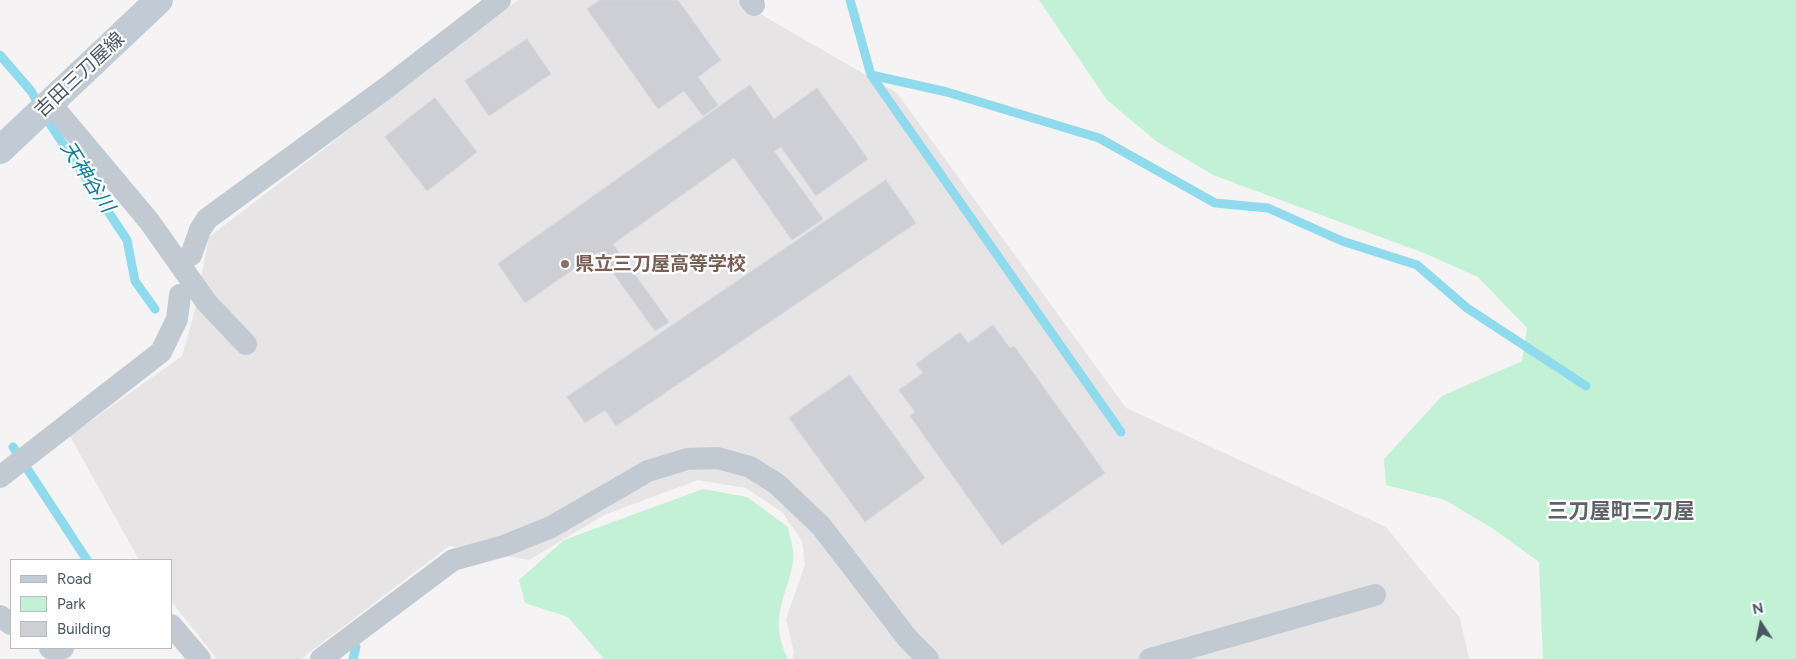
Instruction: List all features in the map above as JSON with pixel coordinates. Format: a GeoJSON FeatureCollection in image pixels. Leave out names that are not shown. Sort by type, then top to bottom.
{"type":"FeatureCollection","features":[{"type":"Feature","properties":{"kind":"main road","name":"吉田三刀屋線"},"geometry":{"type":"LineString","coordinates":[[0,150],[159,0]]}},
{"type":"Feature","properties":{"kind":"street"},"geometry":{"type":"LineString","coordinates":[[191,255],[200,230],[207,219],[386,88],[500,0]]}},
{"type":"Feature","properties":{"kind":"street"},"geometry":{"type":"LineString","coordinates":[[50,103],[150,221],[207,303],[246,344]]}},
{"type":"Feature","properties":{"kind":"street"},"geometry":{"type":"LineString","coordinates":[[0,477],[161,352],[176,319],[180,295]]}},
{"type":"Feature","properties":{"kind":"street"},"geometry":{"type":"LineString","coordinates":[[321,659],[454,560],[504,546],[551,527],[648,471],[687,459],[718,458],[750,467],[777,484],[821,526],[908,639],[928,659]]}},
{"type":"Feature","properties":{"kind":"street"},"geometry":{"type":"LineString","coordinates":[[1150,659],[1375,595]]}},
{"type":"Feature","properties":{"kind":"street"},"geometry":{"type":"LineString","coordinates":[[172,626],[200,659]]}},
{"type":"Feature","properties":{"kind":"shaded area"},"geometry":{"type":"Polygon","coordinates":[[[518,0],[736,0],[897,93],[1126,408],[1386,527],[1460,618],[1469,659],[793,659],[794,652],[786,619],[805,565],[802,541],[782,512],[746,488],[698,480],[604,515],[529,560],[449,546],[301,659],[217,659],[172,602],[172,559],[138,559],[70,436],[182,356],[193,318],[209,237],[518,0]]]}},
{"type":"Feature","properties":{"kind":"green space"},"geometry":{"type":"Polygon","coordinates":[[[1039,0],[1796,0],[1796,659],[1543,659],[1539,562],[1492,528],[1445,500],[1386,485],[1384,459],[1442,396],[1522,361],[1527,328],[1478,277],[1424,253],[1213,175],[1156,141],[1107,100],[1039,0]]]}},
{"type":"Feature","properties":{"kind":"green space"},"geometry":{"type":"Polygon","coordinates":[[[703,489],[747,497],[788,527],[793,558],[780,609],[779,632],[788,659],[604,659],[568,617],[525,603],[519,580],[564,540],[703,489]]]}},
{"type":"Feature","properties":{"kind":"building"},"geometry":{"type":"Polygon","coordinates":[[[600,0],[678,0],[721,60],[698,77],[718,105],[703,116],[684,91],[658,109],[587,9],[600,0]]]}},
{"type":"Feature","properties":{"kind":"building"},"geometry":{"type":"Polygon","coordinates":[[[527,39],[551,74],[489,116],[465,81],[527,39]]]}},
{"type":"Feature","properties":{"kind":"building"},"geometry":{"type":"Polygon","coordinates":[[[750,85],[774,119],[817,88],[868,159],[816,196],[781,147],[774,151],[823,219],[792,240],[734,158],[613,244],[669,322],[655,331],[598,252],[525,303],[498,264],[750,85]]]}},
{"type":"Feature","properties":{"kind":"building"},"geometry":{"type":"Polygon","coordinates":[[[435,98],[477,152],[427,191],[385,137],[435,98]]]}},
{"type":"Feature","properties":{"kind":"building"},"geometry":{"type":"Polygon","coordinates":[[[886,180],[916,223],[616,426],[605,410],[585,423],[567,397],[886,180]]]}},
{"type":"Feature","properties":{"kind":"building"},"geometry":{"type":"Polygon","coordinates":[[[993,325],[1010,348],[1014,346],[1105,473],[1002,545],[910,416],[915,412],[899,390],[923,373],[916,364],[960,332],[968,343],[993,325]]]}},
{"type":"Feature","properties":{"kind":"building"},"geometry":{"type":"Polygon","coordinates":[[[850,375],[925,478],[865,522],[789,418],[850,375]]]}},
{"type":"Feature","properties":{"kind":"waterway"},"geometry":{"type":"LineString","coordinates":[[850,0],[871,75],[1121,432]]}},
{"type":"Feature","properties":{"kind":"waterway","name":"天神谷川"},"geometry":{"type":"LineString","coordinates":[[0,55],[31,91],[50,124],[127,240],[135,281],[155,309]]}},
{"type":"Feature","properties":{"kind":"waterway"},"geometry":{"type":"LineString","coordinates":[[871,75],[947,92],[1099,138],[1215,203],[1268,208],[1342,241],[1417,265],[1467,308],[1586,386]]}},
{"type":"Feature","properties":{"kind":"waterway","name":"天神谷川"},"geometry":{"type":"LineString","coordinates":[[13,447],[86,559]]}},
{"type":"Feature","properties":{"kind":"waterway","name":"天神谷川"},"geometry":{"type":"LineString","coordinates":[[353,659],[356,647]]}},
{"type":"Feature","properties":{"kind":"place","name":"県立三刀屋高等学校"},"geometry":{"type":"Point","coordinates":[565,264]}},
{"type":"Feature","properties":{"kind":"district","name":"三刀屋町三刀屋"},"geometry":{"type":"Point","coordinates":[1621,512]}}]}
